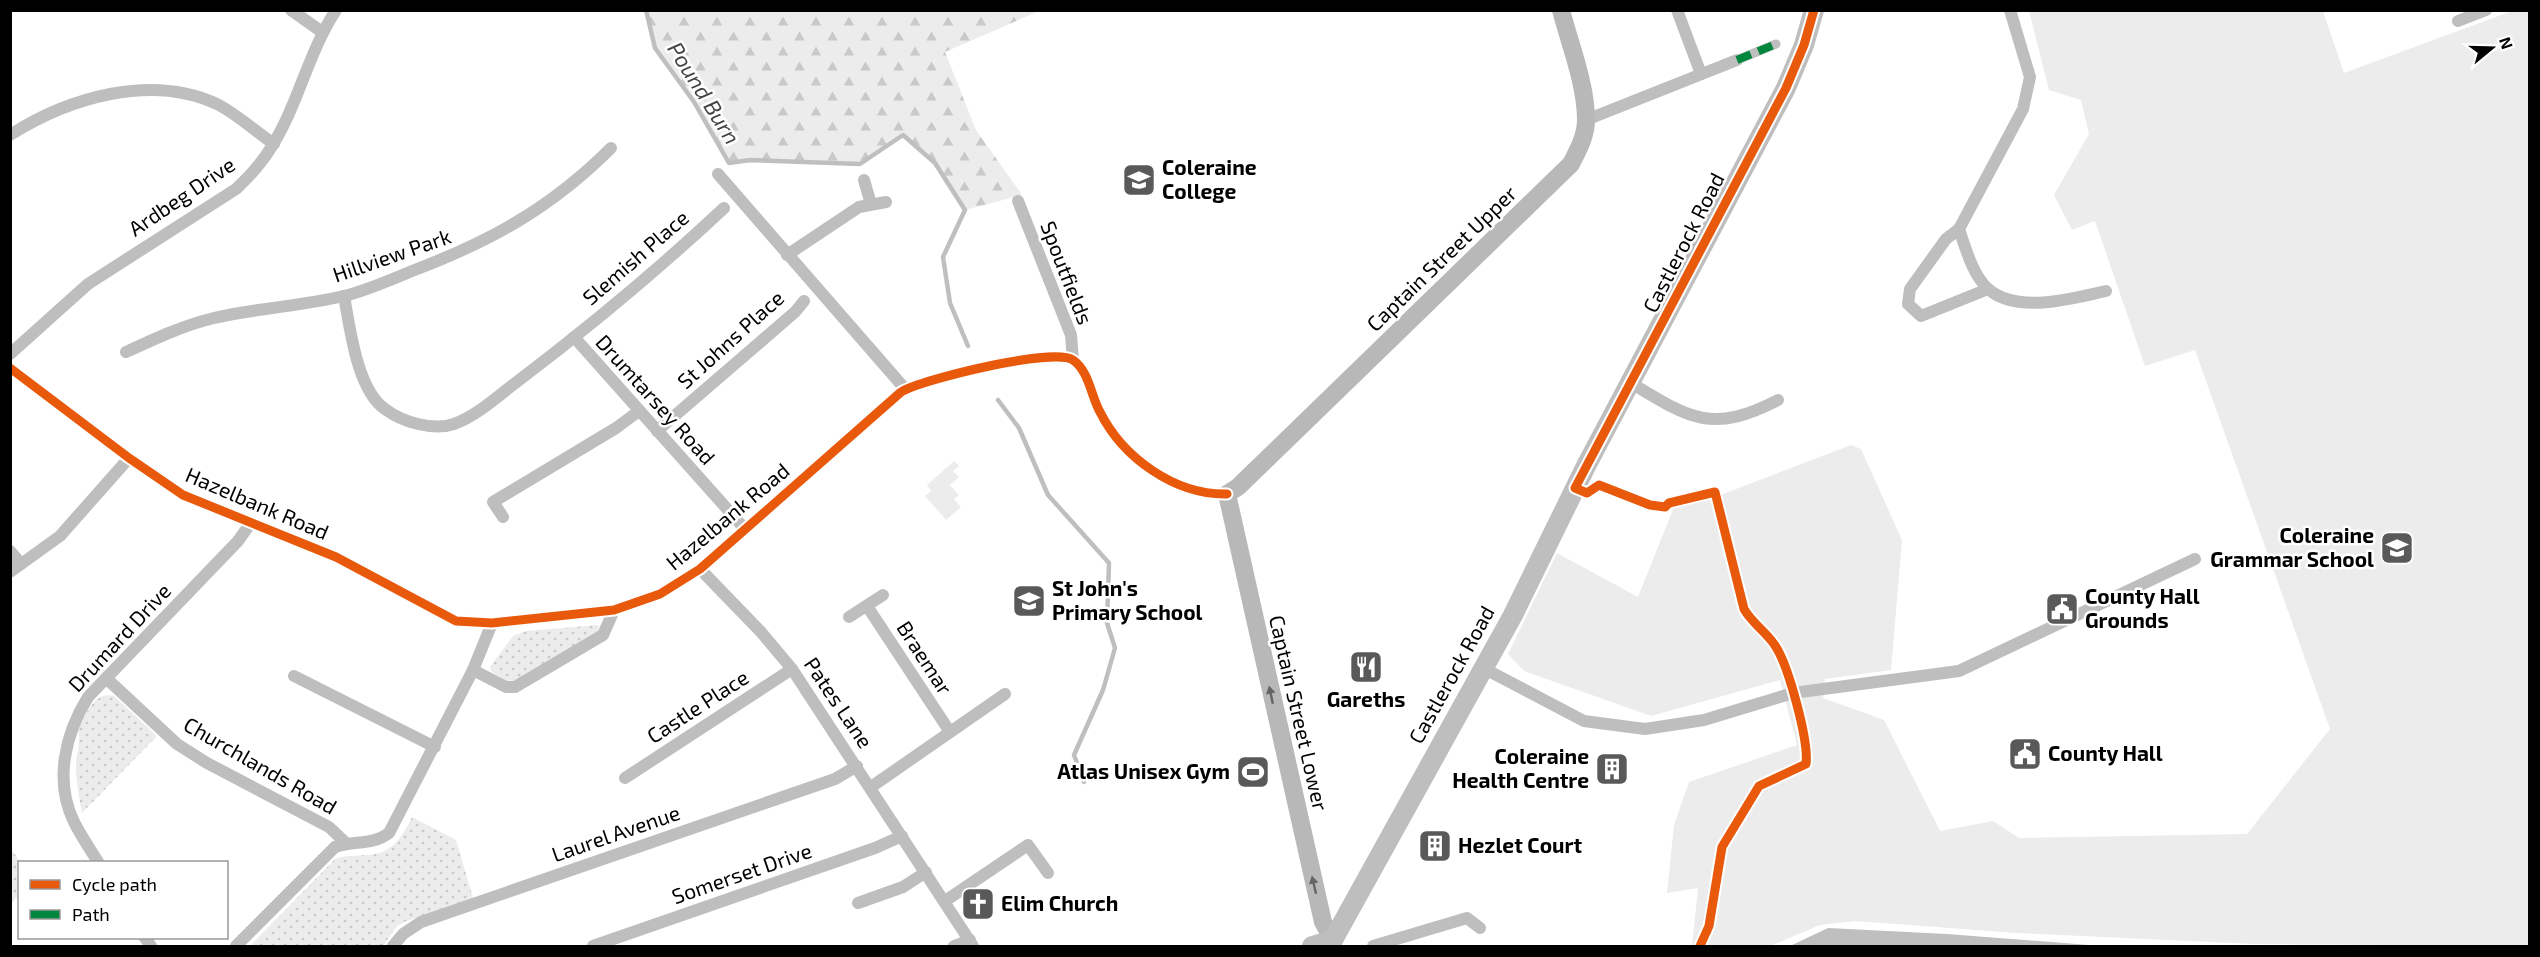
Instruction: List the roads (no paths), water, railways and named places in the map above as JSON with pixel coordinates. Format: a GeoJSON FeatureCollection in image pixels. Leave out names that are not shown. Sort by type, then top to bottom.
{"type":"FeatureCollection","features":[{"type":"Feature","properties":{"kind":"main road","name":"Captain Street Upper"},"geometry":{"type":"LineString","coordinates":[[1227,494],[1238,487],[1322,409],[1571,164],[1582,142],[1586,120],[1561,10]]}},
{"type":"Feature","properties":{"kind":"main road","name":"Castlerock Road"},"geometry":{"type":"LineString","coordinates":[[1337,944],[1786,88],[1804,45],[1814,10]]}},
{"type":"Feature","properties":{"kind":"main road","name":"Captain Street Lower"},"geometry":{"type":"LineString","coordinates":[[1227,494],[1323,922],[1337,944]]}},
{"type":"Feature","properties":{"kind":"main road"},"geometry":{"type":"LineString","coordinates":[[1312,946],[1337,944]]}},
{"type":"Feature","properties":{"kind":"street"},"geometry":{"type":"LineString","coordinates":[[291,10],[322,32]]}},
{"type":"Feature","properties":{"kind":"street","name":"Ardbeg Drive"},"geometry":{"type":"LineString","coordinates":[[10,354],[88,284],[236,189],[256,170],[274,144],[322,32],[336,10]]}},
{"type":"Feature","properties":{"kind":"street"},"geometry":{"type":"LineString","coordinates":[[1988,289],[1921,316],[1908,304],[1910,289],[1946,239],[1959,229],[2023,108],[2030,77],[2010,10]]}},
{"type":"Feature","properties":{"kind":"street"},"geometry":{"type":"LineString","coordinates":[[2458,21],[2486,10]]}},
{"type":"Feature","properties":{"kind":"street"},"geometry":{"type":"LineString","coordinates":[[1678,11],[1701,74]]}},
{"type":"Feature","properties":{"kind":"street"},"geometry":{"type":"LineString","coordinates":[[1586,120],[1776,44]]}},
{"type":"Feature","properties":{"kind":"street"},"geometry":{"type":"LineString","coordinates":[[10,135],[51,112],[93,97],[141,92],[177,93],[217,105],[274,144]]}},
{"type":"Feature","properties":{"kind":"street","name":"Hillview Park"},"geometry":{"type":"LineString","coordinates":[[126,352],[157,337],[213,318],[344,296],[470,249],[542,208],[585,174],[611,148]]}},
{"type":"Feature","properties":{"kind":"street"},"geometry":{"type":"LineString","coordinates":[[718,174],[906,390]]}},
{"type":"Feature","properties":{"kind":"street"},"geometry":{"type":"LineString","coordinates":[[864,180],[871,204]]}},
{"type":"Feature","properties":{"kind":"street","name":"Spoutfields"},"geometry":{"type":"LineString","coordinates":[[1018,201],[1071,335],[1073,360]]}},
{"type":"Feature","properties":{"kind":"street"},"geometry":{"type":"LineString","coordinates":[[787,255],[849,213],[871,204],[885,202]]}},
{"type":"Feature","properties":{"kind":"street","name":"Slemish Place"},"geometry":{"type":"LineString","coordinates":[[574,337],[723,208]]}},
{"type":"Feature","properties":{"kind":"street"},"geometry":{"type":"LineString","coordinates":[[1959,229],[1972,267],[1988,289],[2012,300],[2046,303],[2106,291]]}},
{"type":"Feature","properties":{"kind":"street","name":"Drumtarsey Road"},"geometry":{"type":"LineString","coordinates":[[344,296],[359,364],[368,389],[383,409],[408,421],[425,424],[454,424],[488,404],[574,337],[745,529]]}},
{"type":"Feature","properties":{"kind":"street","name":"St Johns Place"},"geometry":{"type":"LineString","coordinates":[[657,431],[795,312],[804,301]]}},
{"type":"Feature","properties":{"kind":"street","name":"Hazelbank Road"},"geometry":{"type":"LineString","coordinates":[[10,368],[129,458],[183,495],[336,557],[456,621],[492,623],[614,610],[660,594],[699,569],[873,415],[906,390],[924,381],[1048,355],[1073,360]]}},
{"type":"Feature","properties":{"kind":"street"},"geometry":{"type":"LineString","coordinates":[[1073,360],[1083,371],[1100,412],[1127,451],[1144,465],[1200,493],[1227,494]]}},
{"type":"Feature","properties":{"kind":"street"},"geometry":{"type":"LineString","coordinates":[[1632,383],[1671,407],[1700,420],[1727,420],[1755,412],[1778,400]]}},
{"type":"Feature","properties":{"kind":"street"},"geometry":{"type":"LineString","coordinates":[[503,517],[493,502],[616,429],[639,411]]}},
{"type":"Feature","properties":{"kind":"street"},"geometry":{"type":"LineString","coordinates":[[10,572],[60,536],[129,458]]}},
{"type":"Feature","properties":{"kind":"street","name":"Drumard Drive"},"geometry":{"type":"LineString","coordinates":[[97,861],[74,823],[67,804],[63,775],[66,746],[75,717],[88,696],[238,541],[250,524]]}},
{"type":"Feature","properties":{"kind":"street"},"geometry":{"type":"LineString","coordinates":[[10,551],[21,564]]}},
{"type":"Feature","properties":{"kind":"street"},"geometry":{"type":"LineString","coordinates":[[1483,668],[1584,722],[1645,729],[1704,720],[1793,693],[1959,671],[2194,559]]}},
{"type":"Feature","properties":{"kind":"street","name":"Pates Lane"},"geometry":{"type":"LineString","coordinates":[[699,569],[755,625],[792,669],[971,943],[954,946]]}},
{"type":"Feature","properties":{"kind":"street"},"geometry":{"type":"LineString","coordinates":[[849,617],[883,595]]}},
{"type":"Feature","properties":{"kind":"street","name":"Braemar"},"geometry":{"type":"LineString","coordinates":[[867,606],[950,732]]}},
{"type":"Feature","properties":{"kind":"street"},"geometry":{"type":"LineString","coordinates":[[473,670],[506,687],[514,687],[603,635],[614,610]]}},
{"type":"Feature","properties":{"kind":"street","name":"Churchlands Road"},"geometry":{"type":"LineString","coordinates":[[106,678],[177,744],[207,763],[329,827],[346,843],[378,841],[389,833],[435,747],[473,670],[492,623]]}},
{"type":"Feature","properties":{"kind":"street","name":"Castle Place"},"geometry":{"type":"LineString","coordinates":[[625,778],[792,669]]}},
{"type":"Feature","properties":{"kind":"street"},"geometry":{"type":"LineString","coordinates":[[294,676],[435,747]]}},
{"type":"Feature","properties":{"kind":"street"},"geometry":{"type":"LineString","coordinates":[[871,787],[1005,694]]}},
{"type":"Feature","properties":{"kind":"street","name":"Laurel Avenue"},"geometry":{"type":"LineString","coordinates":[[393,946],[404,933],[421,922],[824,783],[857,766]]}},
{"type":"Feature","properties":{"kind":"street","name":"Somerset Drive"},"geometry":{"type":"LineString","coordinates":[[593,946],[875,848],[902,836]]}},
{"type":"Feature","properties":{"kind":"street"},"geometry":{"type":"LineString","coordinates":[[236,946],[335,847],[346,843]]}},
{"type":"Feature","properties":{"kind":"street"},"geometry":{"type":"LineString","coordinates":[[945,901],[1028,845],[1048,873]]}},
{"type":"Feature","properties":{"kind":"street"},"geometry":{"type":"LineString","coordinates":[[858,903],[903,887],[926,872]]}},
{"type":"Feature","properties":{"kind":"street"},"geometry":{"type":"LineString","coordinates":[[1373,946],[1451,920],[1467,918],[1480,928]]}},
{"type":"Feature","properties":{"kind":"waterway","name":"Pound Burn"},"geometry":{"type":"LineString","coordinates":[[646,10],[655,48],[694,102],[729,163],[750,160],[860,164],[903,135],[935,163],[965,210],[943,257],[950,303],[968,346]]}},
{"type":"Feature","properties":{"kind":"waterway","name":"Pound Burn"},"geometry":{"type":"LineString","coordinates":[[998,400],[1019,428],[1048,495],[1109,563],[1107,623],[1115,648],[1103,690],[1074,755],[1084,782]]}},
{"type":"Feature","properties":{"kind":"place","name":"Coleraine College"},"geometry":{"type":"Point","coordinates":[1139,180]}},
{"type":"Feature","properties":{"kind":"place","name":"Coleraine Grammar School"},"geometry":{"type":"Point","coordinates":[2397,548]}},
{"type":"Feature","properties":{"kind":"place","name":"St John's Primary School"},"geometry":{"type":"Point","coordinates":[1029,601]}},
{"type":"Feature","properties":{"kind":"place","name":"County Hall Grounds"},"geometry":{"type":"Point","coordinates":[2062,609]}},
{"type":"Feature","properties":{"kind":"place","name":"Gareths"},"geometry":{"type":"Point","coordinates":[1366,667]}},
{"type":"Feature","properties":{"kind":"place","name":"County Hall"},"geometry":{"type":"Point","coordinates":[2025,754]}},
{"type":"Feature","properties":{"kind":"place","name":"Coleraine Health Centre"},"geometry":{"type":"Point","coordinates":[1612,769]}},
{"type":"Feature","properties":{"kind":"place","name":"Atlas Unisex Gym"},"geometry":{"type":"Point","coordinates":[1253,772]}},
{"type":"Feature","properties":{"kind":"place","name":"Hezlet Court"},"geometry":{"type":"Point","coordinates":[1435,846]}},
{"type":"Feature","properties":{"kind":"place","name":"Elim Church"},"geometry":{"type":"Point","coordinates":[978,904]}}]}
